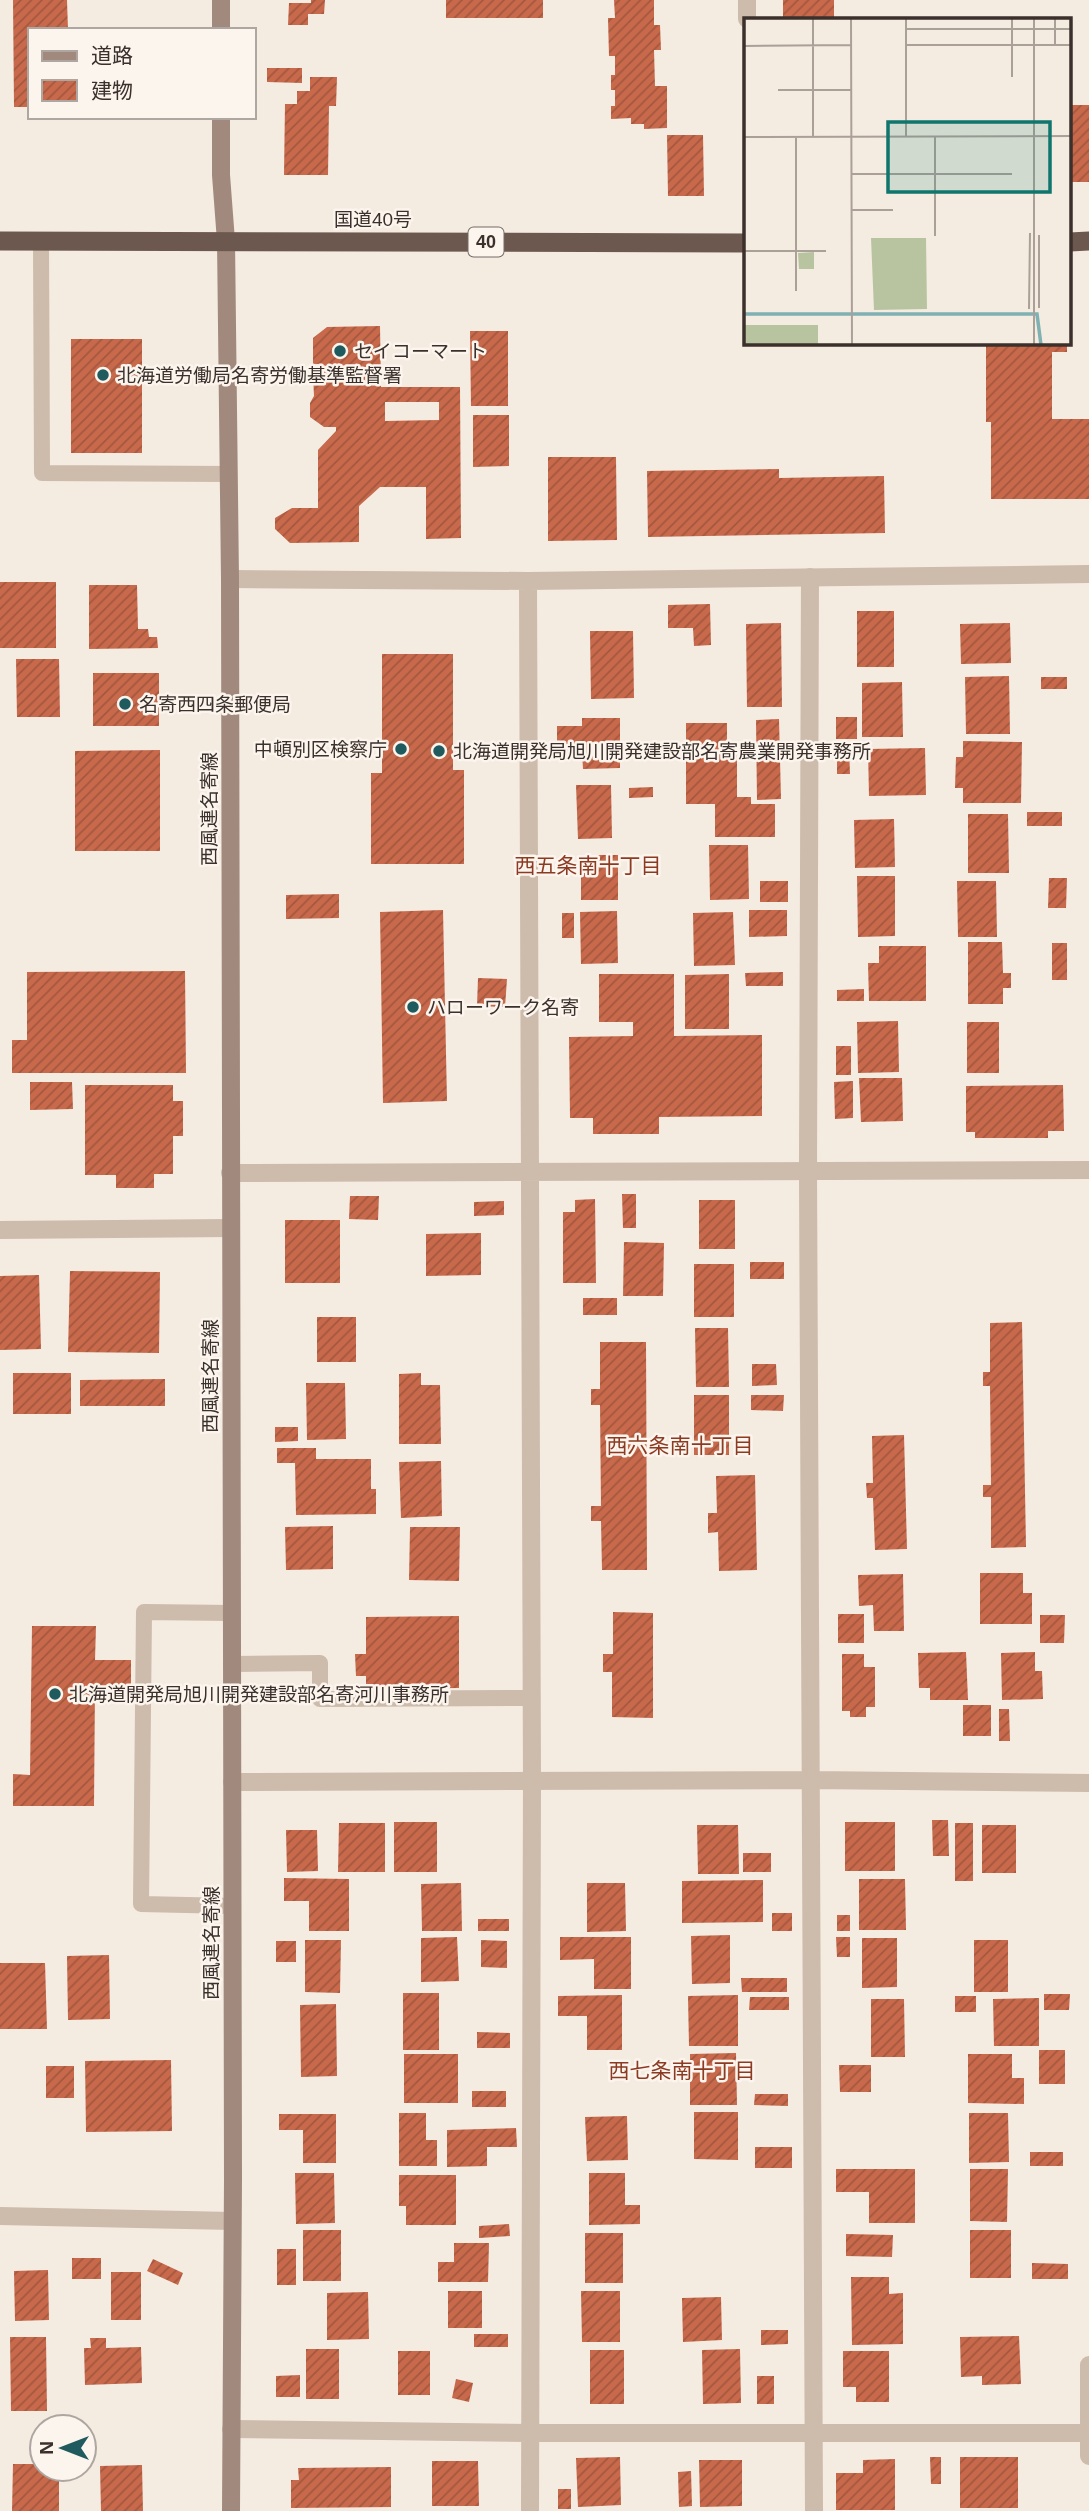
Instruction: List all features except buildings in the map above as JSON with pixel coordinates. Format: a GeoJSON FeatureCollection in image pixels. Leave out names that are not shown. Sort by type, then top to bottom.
{"type":"FeatureCollection","features":[{"type":"Feature","properties":{"kind":"highway","name":"国道40号"},"geometry":{"type":"LineString","coordinates":[[0,241],[744,243]]}},
{"type":"Feature","properties":{"kind":"main road"},"geometry":{"type":"LineString","coordinates":[[220,0],[221,28]]}},
{"type":"Feature","properties":{"kind":"main road","name":"西風連名寄線"},"geometry":{"type":"LineString","coordinates":[[221,119],[221,175],[226,241],[230,579],[231,2511]]}},
{"type":"Feature","properties":{"kind":"street"},"geometry":{"type":"LineString","coordinates":[[747,0],[747,18]]}},
{"type":"Feature","properties":{"kind":"street"},"geometry":{"type":"LineString","coordinates":[[230,579],[528,581],[1089,573]]}},
{"type":"Feature","properties":{"kind":"street"},"geometry":{"type":"LineString","coordinates":[[810,577],[808,1171],[814,2511]]}},
{"type":"Feature","properties":{"kind":"street"},"geometry":{"type":"LineString","coordinates":[[528,581],[532,1781],[530,2511]]}},
{"type":"Feature","properties":{"kind":"street"},"geometry":{"type":"LineString","coordinates":[[230,1173],[1089,1170]]}},
{"type":"Feature","properties":{"kind":"street"},"geometry":{"type":"LineString","coordinates":[[0,1230],[230,1228]]}},
{"type":"Feature","properties":{"kind":"street"},"geometry":{"type":"LineString","coordinates":[[232,1782],[812,1780],[1089,1783]]}},
{"type":"Feature","properties":{"kind":"street"},"geometry":{"type":"LineString","coordinates":[[0,2216],[232,2221]]}},
{"type":"Feature","properties":{"kind":"street"},"geometry":{"type":"LineString","coordinates":[[1089,2365],[1089,2456]]}},
{"type":"Feature","properties":{"kind":"street"},"geometry":{"type":"LineString","coordinates":[[231,2429],[529,2433],[1089,2433]]}},
{"type":"Feature","properties":{"kind":"lane"},"geometry":{"type":"LineString","coordinates":[[41,241],[42,473],[229,474]]}},
{"type":"Feature","properties":{"kind":"lane"},"geometry":{"type":"LineString","coordinates":[[231,1613],[144,1612],[141,1904],[232,1906]]}},
{"type":"Feature","properties":{"kind":"lane"},"geometry":{"type":"LineString","coordinates":[[231,1664],[320,1663],[320,1699],[531,1698]]}},
{"type":"Feature","properties":{"kind":"place","name":"セイコーマート"},"geometry":{"type":"Point","coordinates":[340,351]}},
{"type":"Feature","properties":{"kind":"place","name":"北海道労働局名寄労働基準監督署"},"geometry":{"type":"Point","coordinates":[103,375]}},
{"type":"Feature","properties":{"kind":"place","name":"名寄西四条郵便局"},"geometry":{"type":"Point","coordinates":[125,704]}},
{"type":"Feature","properties":{"kind":"place","name":"中頓別区検察庁"},"geometry":{"type":"Point","coordinates":[401,749]}},
{"type":"Feature","properties":{"kind":"place","name":"北海道開発局旭川開発建設部名寄農業開発事務所"},"geometry":{"type":"Point","coordinates":[439,751]}},
{"type":"Feature","properties":{"kind":"place","name":"ハローワーク名寄"},"geometry":{"type":"Point","coordinates":[413,1007]}},
{"type":"Feature","properties":{"kind":"place","name":"北海道開発局旭川開発建設部名寄河川事務所"},"geometry":{"type":"Point","coordinates":[55,1694]}},
{"type":"Feature","properties":{"kind":"district","name":"西五条南十丁目"},"geometry":{"type":"Point","coordinates":[588,866]}},
{"type":"Feature","properties":{"kind":"district","name":"西六条南十丁目"},"geometry":{"type":"Point","coordinates":[680,1446]}},
{"type":"Feature","properties":{"kind":"district","name":"西七条南十丁目"},"geometry":{"type":"Point","coordinates":[682,2071]}}]}
